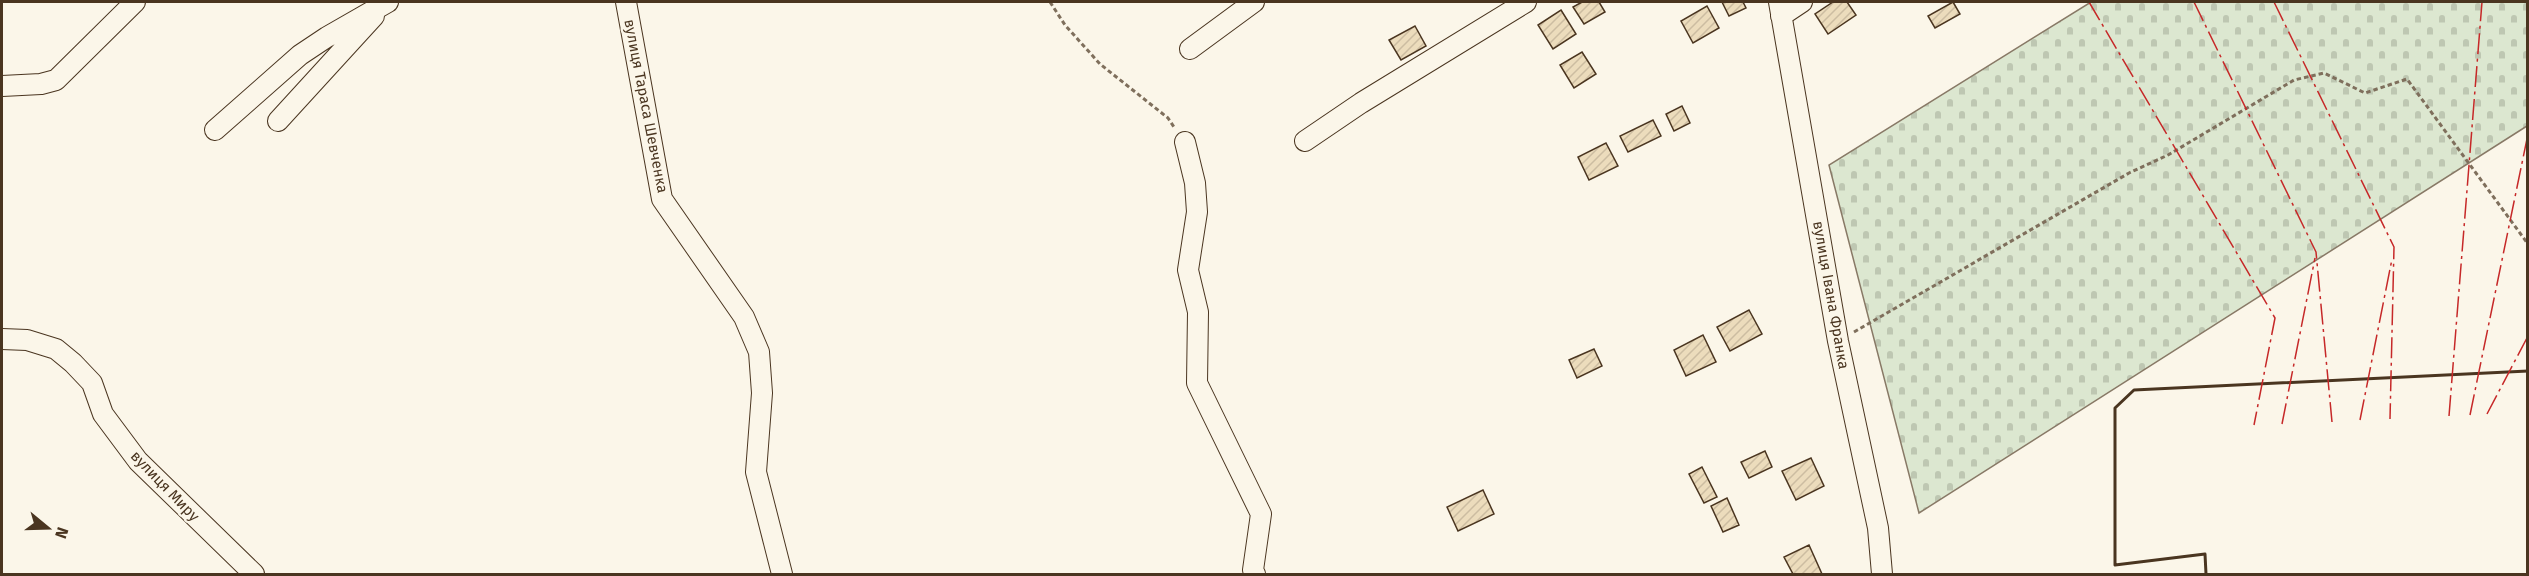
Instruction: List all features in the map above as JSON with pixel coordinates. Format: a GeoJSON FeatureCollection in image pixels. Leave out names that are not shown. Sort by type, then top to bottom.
{"type":"FeatureCollection","features":[{"type":"Feature","properties":{"kind":"street"},"geometry":{"type":"LineString","coordinates":[[2,86],[41,84],[56,80],[135,2]]}},
{"type":"Feature","properties":{"kind":"street"},"geometry":{"type":"LineString","coordinates":[[278,121],[387,2]]}},
{"type":"Feature","properties":{"kind":"street"},"geometry":{"type":"LineString","coordinates":[[215,130],[300,55],[387,2]]}},
{"type":"Feature","properties":{"kind":"street","name":"вулиця Тараса Шевченка"},"geometry":{"type":"LineString","coordinates":[[626,2],[662,199],[744,316],[759,352],[762,393],[756,471],[782,574]]}},
{"type":"Feature","properties":{"kind":"street"},"geometry":{"type":"LineString","coordinates":[[1190,49],[1254,2]]}},
{"type":"Feature","properties":{"kind":"street"},"geometry":{"type":"LineString","coordinates":[[1305,141],[1361,103],[1526,2]]}},
{"type":"Feature","properties":{"kind":"street","name":"вулиця Івана Франка"},"geometry":{"type":"LineString","coordinates":[[1802,2],[1780,8],[1838,340],[1878,528],[1882,574]]}},
{"type":"Feature","properties":{"kind":"street"},"geometry":{"type":"LineString","coordinates":[[1185,142],[1195,183],[1196,202],[1188,270],[1198,312],[1197,383],[1262,514],[1253,570],[1255,574]]}},
{"type":"Feature","properties":{"kind":"street","name":"вулиця Миру"},"geometry":{"type":"LineString","coordinates":[[2,339],[27,340],[56,349],[73,363],[92,383],[103,414],[138,461],[254,574]]}},
{"type":"Feature","properties":{"kind":"path"},"geometry":{"type":"LineString","coordinates":[[1050,2],[1065,25],[1100,64],[1168,118],[1185,142]]}},
{"type":"Feature","properties":{"kind":"path"},"geometry":{"type":"LineString","coordinates":[[1838,340],[2129,173],[2168,155],[2294,80],[2324,73],[2365,93],[2407,79],[2528,244]]}},
{"type":"Feature","properties":{"kind":"green space"},"geometry":{"type":"Polygon","coordinates":[[[2091,2],[2527,2],[2527,126],[1919,513],[1829,165],[2091,2]]]}},
{"type":"Feature","properties":{"kind":"building"},"geometry":{"type":"Polygon","coordinates":[[[1582,2],[1599,2],[1605,12],[1584,24],[1573,7],[1582,2]]]}},
{"type":"Feature","properties":{"kind":"building"},"geometry":{"type":"Polygon","coordinates":[[[1722,2],[1743,2],[1746,8],[1729,16],[1722,2]]]}},
{"type":"Feature","properties":{"kind":"building"},"geometry":{"type":"Polygon","coordinates":[[[1833,2],[1847,2],[1856,15],[1828,34],[1815,14],[1833,2]]]}},
{"type":"Feature","properties":{"kind":"building"},"geometry":{"type":"Polygon","coordinates":[[[1953,2],[1960,14],[1935,28],[1928,16],[1953,2]]]}},
{"type":"Feature","properties":{"kind":"building"},"geometry":{"type":"Polygon","coordinates":[[[1707,6],[1719,28],[1693,43],[1681,21],[1707,6]]]}},
{"type":"Feature","properties":{"kind":"building"},"geometry":{"type":"Polygon","coordinates":[[[1561,10],[1576,34],[1553,49],[1538,25],[1561,10]]]}},
{"type":"Feature","properties":{"kind":"building"},"geometry":{"type":"Polygon","coordinates":[[[1415,26],[1426,46],[1401,60],[1389,40],[1415,26]]]}},
{"type":"Feature","properties":{"kind":"building"},"geometry":{"type":"Polygon","coordinates":[[[1582,52],[1596,74],[1574,88],[1560,65],[1582,52]]]}},
{"type":"Feature","properties":{"kind":"building"},"geometry":{"type":"Polygon","coordinates":[[[1682,106],[1690,123],[1674,131],[1666,114],[1682,106]]]}},
{"type":"Feature","properties":{"kind":"building"},"geometry":{"type":"Polygon","coordinates":[[[1653,120],[1661,136],[1628,152],[1620,136],[1653,120]]]}},
{"type":"Feature","properties":{"kind":"building"},"geometry":{"type":"Polygon","coordinates":[[[1606,143],[1618,166],[1589,180],[1578,157],[1606,143]]]}},
{"type":"Feature","properties":{"kind":"building"},"geometry":{"type":"Polygon","coordinates":[[[1749,310],[1762,334],[1730,351],[1717,327],[1749,310]]]}},
{"type":"Feature","properties":{"kind":"building"},"geometry":{"type":"Polygon","coordinates":[[[1703,335],[1716,362],[1686,376],[1674,350],[1703,335]]]}},
{"type":"Feature","properties":{"kind":"building"},"geometry":{"type":"Polygon","coordinates":[[[1594,349],[1602,366],[1577,378],[1569,360],[1594,349]]]}},
{"type":"Feature","properties":{"kind":"building"},"geometry":{"type":"Polygon","coordinates":[[[1765,451],[1772,467],[1749,478],[1741,462],[1765,451]]]}},
{"type":"Feature","properties":{"kind":"building"},"geometry":{"type":"Polygon","coordinates":[[[1811,458],[1824,486],[1796,500],[1782,471],[1811,458]]]}},
{"type":"Feature","properties":{"kind":"building"},"geometry":{"type":"Polygon","coordinates":[[[1702,467],[1717,497],[1704,503],[1689,474],[1702,467]]]}},
{"type":"Feature","properties":{"kind":"building"},"geometry":{"type":"Polygon","coordinates":[[[1483,490],[1494,514],[1458,531],[1447,507],[1483,490]]]}},
{"type":"Feature","properties":{"kind":"building"},"geometry":{"type":"Polygon","coordinates":[[[1727,498],[1739,525],[1723,532],[1711,506],[1727,498]]]}},
{"type":"Feature","properties":{"kind":"building"},"geometry":{"type":"Polygon","coordinates":[[[1809,545],[1822,574],[1793,574],[1784,557],[1809,545]]]}},
{"type":"Feature","properties":{"kind":"wall"},"geometry":{"type":"LineString","coordinates":[[2206,574],[2205,554],[2115,565],[2115,408],[2134,390],[2528,371]]}},
{"type":"Feature","properties":{"kind":"power"},"geometry":{"type":"LineString","coordinates":[[2089,2],[2275,318],[2254,425]]}},
{"type":"Feature","properties":{"kind":"power"},"geometry":{"type":"LineString","coordinates":[[2194,2],[2316,252],[2332,422]]}},
{"type":"Feature","properties":{"kind":"power"},"geometry":{"type":"LineString","coordinates":[[2274,2],[2394,247],[2390,419]]}},
{"type":"Feature","properties":{"kind":"power"},"geometry":{"type":"LineString","coordinates":[[2449,416],[2482,2]]}},
{"type":"Feature","properties":{"kind":"power"},"geometry":{"type":"LineString","coordinates":[[2470,415],[2528,134]]}},
{"type":"Feature","properties":{"kind":"power"},"geometry":{"type":"LineString","coordinates":[[2282,424],[2315,258]]}},
{"type":"Feature","properties":{"kind":"power"},"geometry":{"type":"LineString","coordinates":[[2360,420],[2392,259]]}},
{"type":"Feature","properties":{"kind":"power"},"geometry":{"type":"LineString","coordinates":[[2487,414],[2528,336]]}}]}
